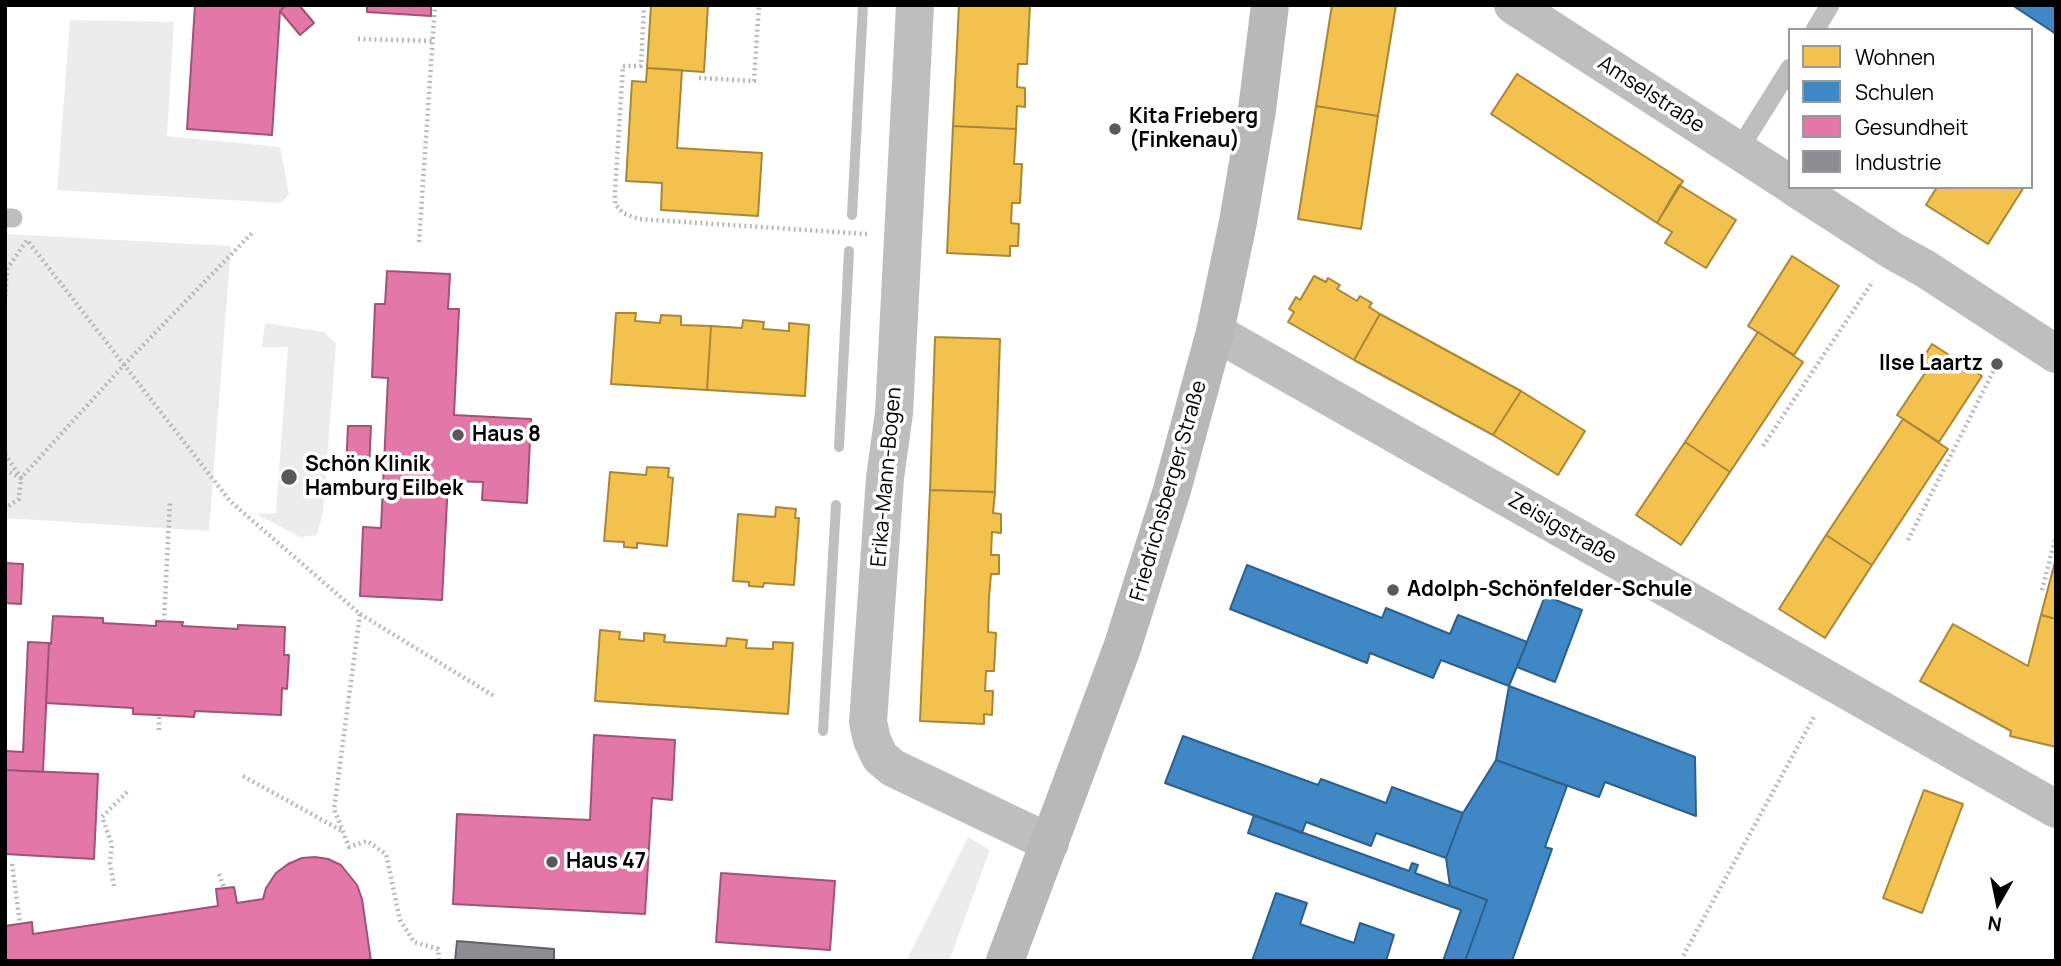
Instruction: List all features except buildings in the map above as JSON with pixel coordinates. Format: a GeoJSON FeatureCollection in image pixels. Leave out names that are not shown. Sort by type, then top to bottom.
{"type":"FeatureCollection","features":[{"type":"Feature","properties":{"kind":"street","name":"Erika-Mann-Bogen"},"geometry":{"type":"LineString","coordinates":[[915,5],[894,413],[885,478],[868,722],[880,757],[893,768],[1050,843]]}},
{"type":"Feature","properties":{"kind":"street","name":"Friedrichsberger Straße"},"geometry":{"type":"LineString","coordinates":[[1005,961],[1122,648],[1172,490],[1214,332],[1240,209],[1257,110],[1270,5]]}},
{"type":"Feature","properties":{"kind":"street","name":"Amselstraße"},"geometry":{"type":"LineString","coordinates":[[1513,5],[1788,183]]}},
{"type":"Feature","properties":{"kind":"street"},"geometry":{"type":"LineString","coordinates":[[1797,189],[2016,326],[2056,354]]}},
{"type":"Feature","properties":{"kind":"street","name":"Zeisigstraße"},"geometry":{"type":"LineString","coordinates":[[1214,332],[2056,809]]}},
{"type":"Feature","properties":{"kind":"lane"},"geometry":{"type":"LineString","coordinates":[[1816,28],[1830,5]]}},
{"type":"Feature","properties":{"kind":"lane"},"geometry":{"type":"LineString","coordinates":[[1738,151],[1788,71]]}},
{"type":"Feature","properties":{"kind":"path"},"geometry":{"type":"LineString","coordinates":[[419,242],[435,5]]}},
{"type":"Feature","properties":{"kind":"path"},"geometry":{"type":"LineString","coordinates":[[645,5],[641,66],[623,66],[615,191],[615,204],[623,213],[639,219],[904,236]]}},
{"type":"Feature","properties":{"kind":"path"},"geometry":{"type":"LineString","coordinates":[[699,78],[754,81],[759,5]]}},
{"type":"Feature","properties":{"kind":"path"},"geometry":{"type":"LineString","coordinates":[[358,39],[433,41]]}},
{"type":"Feature","properties":{"kind":"path"},"geometry":{"type":"LineString","coordinates":[[5,508],[19,499],[21,478],[124,365],[251,233]]}},
{"type":"Feature","properties":{"kind":"path"},"geometry":{"type":"LineString","coordinates":[[5,297],[6,269],[27,240],[230,501],[360,614],[494,696]]}},
{"type":"Feature","properties":{"kind":"path"},"geometry":{"type":"LineString","coordinates":[[1763,446],[1893,251]]}},
{"type":"Feature","properties":{"kind":"path"},"geometry":{"type":"LineString","coordinates":[[1908,540],[2016,326]]}},
{"type":"Feature","properties":{"kind":"path"},"geometry":{"type":"LineString","coordinates":[[5,454],[21,478]]}},
{"type":"Feature","properties":{"kind":"path"},"geometry":{"type":"LineString","coordinates":[[5,470],[21,478]]}},
{"type":"Feature","properties":{"kind":"path"},"geometry":{"type":"LineString","coordinates":[[164,621],[170,500]]}},
{"type":"Feature","properties":{"kind":"path"},"geometry":{"type":"LineString","coordinates":[[2042,590],[2056,536]]}},
{"type":"Feature","properties":{"kind":"path"},"geometry":{"type":"LineString","coordinates":[[360,614],[334,809],[349,847],[367,841],[386,854],[400,920],[414,942],[438,949],[439,961]]}},
{"type":"Feature","properties":{"kind":"path"},"geometry":{"type":"LineString","coordinates":[[1683,961],[1683,956],[1833,682]]}},
{"type":"Feature","properties":{"kind":"path"},"geometry":{"type":"LineString","coordinates":[[159,715],[159,730]]}},
{"type":"Feature","properties":{"kind":"path"},"geometry":{"type":"LineString","coordinates":[[243,776],[342,831]]}},
{"type":"Feature","properties":{"kind":"path"},"geometry":{"type":"LineString","coordinates":[[114,886],[110,863],[112,845],[99,816],[127,792]]}},
{"type":"Feature","properties":{"kind":"path"},"geometry":{"type":"LineString","coordinates":[[12,864],[20,924]]}},
{"type":"Feature","properties":{"kind":"path"},"geometry":{"type":"LineString","coordinates":[[219,874],[224,888]]}},
{"type":"Feature","properties":{"kind":"shaded area"},"geometry":{"type":"Polygon","coordinates":[[[70,20],[174,22],[167,136],[280,147],[289,194],[281,203],[57,190],[70,20]]]}},
{"type":"Feature","properties":{"kind":"shaded area"},"geometry":{"type":"Polygon","coordinates":[[[5,234],[231,246],[209,531],[5,518],[5,234]]]}},
{"type":"Feature","properties":{"kind":"shaded area"},"geometry":{"type":"Polygon","coordinates":[[[265,323],[324,332],[336,344],[323,512],[317,535],[300,537],[256,514],[276,513],[288,347],[262,347],[265,323]]]}},
{"type":"Feature","properties":{"kind":"shaded area"},"geometry":{"type":"Polygon","coordinates":[[[968,837],[990,850],[949,961],[906,961],[968,837]]]}},
{"type":"Feature","properties":{"kind":"waterway"},"geometry":{"type":"LineString","coordinates":[[852,215],[863,5]]}},
{"type":"Feature","properties":{"kind":"waterway"},"geometry":{"type":"LineString","coordinates":[[839,447],[849,251]]}},
{"type":"Feature","properties":{"kind":"waterway"},"geometry":{"type":"LineString","coordinates":[[823,731],[836,505]]}},
{"type":"Feature","properties":{"kind":"place","name":"Kita Frieberg (Finkenau)"},"geometry":{"type":"Point","coordinates":[1115,129]}},
{"type":"Feature","properties":{"kind":"place","name":"Ilse Laartz"},"geometry":{"type":"Point","coordinates":[1997,364]}},
{"type":"Feature","properties":{"kind":"place","name":"Haus 8"},"geometry":{"type":"Point","coordinates":[458,435]}},
{"type":"Feature","properties":{"kind":"place","name":"Schön Klinik Hamburg Eilbek"},"geometry":{"type":"Point","coordinates":[289,477]}},
{"type":"Feature","properties":{"kind":"place","name":"Adolph-Schönfelder-Schule"},"geometry":{"type":"Point","coordinates":[1393,590]}},
{"type":"Feature","properties":{"kind":"place","name":"Haus 47"},"geometry":{"type":"Point","coordinates":[552,862]}}]}
